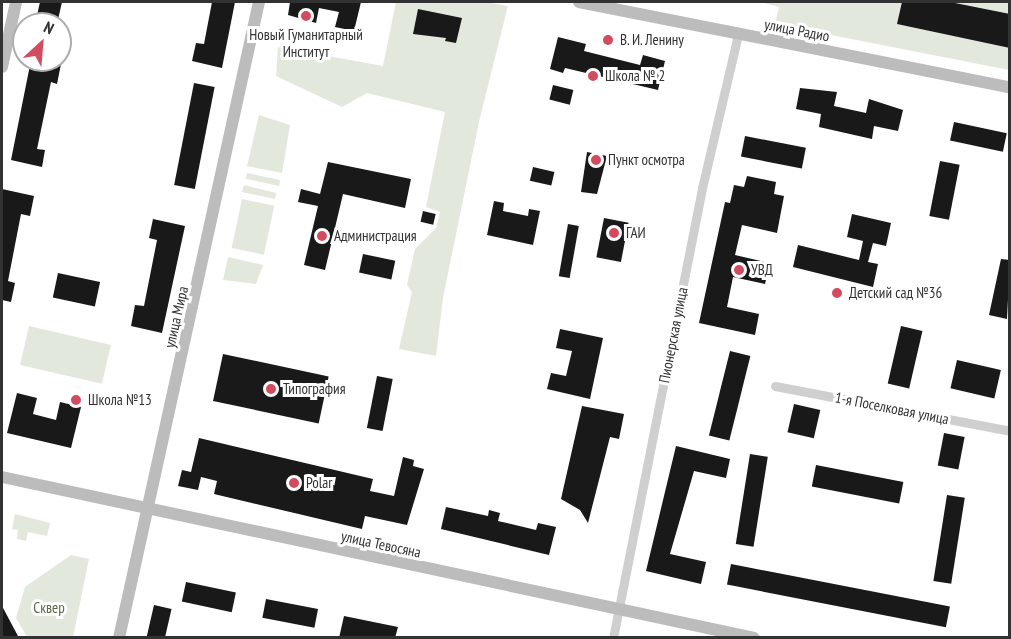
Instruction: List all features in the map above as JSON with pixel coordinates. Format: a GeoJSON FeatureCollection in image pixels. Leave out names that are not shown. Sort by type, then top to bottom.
{"type":"FeatureCollection","features":[{"type":"Feature","properties":{"kind":"main road"},"geometry":{"type":"LineString","coordinates":[[2,67],[16,2]]}},
{"type":"Feature","properties":{"kind":"main road","name":"улица Мира"},"geometry":{"type":"LineString","coordinates":[[119,638],[259,2]]}},
{"type":"Feature","properties":{"kind":"main road","name":"улица Радио"},"geometry":{"type":"LineString","coordinates":[[579,2],[1010,87]]}},
{"type":"Feature","properties":{"kind":"main road","name":"улица Тевосяна"},"geometry":{"type":"LineString","coordinates":[[2,477],[147,510],[754,638]]}},
{"type":"Feature","properties":{"kind":"street","name":"Пионерская улица"},"geometry":{"type":"LineString","coordinates":[[613,638],[702,188],[738,34]]}},
{"type":"Feature","properties":{"kind":"street","name":"1-я Поселковая улица"},"geometry":{"type":"LineString","coordinates":[[775,386],[1010,431]]}},
{"type":"Feature","properties":{"kind":"green space"},"geometry":{"type":"Polygon","coordinates":[[[396,2],[485,2],[508,6],[479,122],[443,298],[436,356],[399,349],[412,292],[407,285],[415,249],[436,228],[440,212],[426,207],[445,112],[367,93],[342,107],[276,76],[278,47],[383,66],[396,2]]]}},
{"type":"Feature","properties":{"kind":"green space"},"geometry":{"type":"Polygon","coordinates":[[[1009,2],[1009,70],[775,24],[779,7],[764,3],[1009,2]]]}},
{"type":"Feature","properties":{"kind":"green space"},"geometry":{"type":"Polygon","coordinates":[[[259,115],[290,125],[282,173],[247,166],[259,115]]]}},
{"type":"Feature","properties":{"kind":"green space"},"geometry":{"type":"Polygon","coordinates":[[[247,173],[280,180],[279,186],[246,179],[247,173]]]}},
{"type":"Feature","properties":{"kind":"green space"},"geometry":{"type":"Polygon","coordinates":[[[244,185],[276,193],[275,199],[242,192],[244,185]]]}},
{"type":"Feature","properties":{"kind":"green space"},"geometry":{"type":"Polygon","coordinates":[[[242,199],[274,206],[264,255],[232,248],[242,199]]]}},
{"type":"Feature","properties":{"kind":"green space"},"geometry":{"type":"Polygon","coordinates":[[[228,257],[263,265],[256,284],[223,280],[228,257]]]}},
{"type":"Feature","properties":{"kind":"green space"},"geometry":{"type":"Polygon","coordinates":[[[29,326],[111,345],[102,384],[20,365],[29,326]]]}},
{"type":"Feature","properties":{"kind":"green space"},"geometry":{"type":"Polygon","coordinates":[[[15,514],[50,523],[47,536],[28,532],[26,541],[17,539],[18,530],[12,529],[15,514]]]}},
{"type":"Feature","properties":{"kind":"green space","name":"Сквер"},"geometry":{"type":"Polygon","coordinates":[[[71,555],[89,559],[73,637],[27,637],[16,618],[25,587],[71,555]]]}},
{"type":"Feature","properties":{"kind":"building"},"geometry":{"type":"Polygon","coordinates":[[[40,2],[62,2],[60,12],[38,12],[40,2]]]}},
{"type":"Feature","properties":{"kind":"building"},"geometry":{"type":"Polygon","coordinates":[[[212,2],[235,2],[222,68],[192,61],[196,43],[204,44],[212,2]]]}},
{"type":"Feature","properties":{"kind":"building","name":"Новый Гуманитарный Институт"},"geometry":{"type":"Polygon","coordinates":[[[290,2],[361,2],[354,31],[335,27],[339,12],[319,8],[316,23],[288,15],[290,2]]]}},
{"type":"Feature","properties":{"kind":"building"},"geometry":{"type":"Polygon","coordinates":[[[902,2],[950,2],[1010,14],[1010,48],[897,24],[902,2]]]}},
{"type":"Feature","properties":{"kind":"building"},"geometry":{"type":"Polygon","coordinates":[[[418,9],[462,18],[456,43],[445,41],[446,38],[413,34],[418,9]]]}},
{"type":"Feature","properties":{"kind":"building"},"geometry":{"type":"Polygon","coordinates":[[[558,37],[586,44],[584,51],[640,65],[643,55],[665,61],[658,90],[565,68],[563,73],[550,69],[558,37]]]}},
{"type":"Feature","properties":{"kind":"building"},"geometry":{"type":"Polygon","coordinates":[[[29,72],[59,72],[57,84],[51,82],[37,149],[45,150],[42,167],[11,160],[29,72]]]}},
{"type":"Feature","properties":{"kind":"building"},"geometry":{"type":"Polygon","coordinates":[[[194,83],[215,87],[195,189],[174,185],[194,83]]]}},
{"type":"Feature","properties":{"kind":"building"},"geometry":{"type":"Polygon","coordinates":[[[553,85],[573,90],[570,105],[549,100],[553,85]]]}},
{"type":"Feature","properties":{"kind":"building"},"geometry":{"type":"Polygon","coordinates":[[[800,88],[837,92],[834,106],[866,113],[869,99],[903,110],[898,131],[874,126],[872,139],[819,127],[821,114],[796,109],[800,88]]]}},
{"type":"Feature","properties":{"kind":"building"},"geometry":{"type":"Polygon","coordinates":[[[954,122],[1007,133],[1003,152],[950,141],[954,122]]]}},
{"type":"Feature","properties":{"kind":"building"},"geometry":{"type":"Polygon","coordinates":[[[745,136],[806,148],[802,168],[741,157],[745,136]]]}},
{"type":"Feature","properties":{"kind":"building"},"geometry":{"type":"Polygon","coordinates":[[[587,152],[607,156],[597,194],[581,192],[587,152]]]}},
{"type":"Feature","properties":{"kind":"building"},"geometry":{"type":"Polygon","coordinates":[[[940,161],[960,165],[949,220],[929,216],[940,161]]]}},
{"type":"Feature","properties":{"kind":"building","name":"Администрация"},"geometry":{"type":"Polygon","coordinates":[[[328,162],[411,179],[405,208],[343,194],[325,270],[304,265],[318,206],[298,202],[301,189],[320,194],[328,162]]]}},
{"type":"Feature","properties":{"kind":"building"},"geometry":{"type":"Polygon","coordinates":[[[533,167],[554,172],[551,186],[530,181],[533,167]]]}},
{"type":"Feature","properties":{"kind":"building","name":"УВД"},"geometry":{"type":"Polygon","coordinates":[[[747,176],[776,182],[774,194],[784,196],[777,233],[742,225],[735,255],[770,263],[765,284],[733,277],[727,307],[759,314],[755,335],[699,323],[725,202],[730,203],[734,185],[744,187],[747,176]]]}},
{"type":"Feature","properties":{"kind":"building"},"geometry":{"type":"Polygon","coordinates":[[[2,189],[34,196],[30,216],[21,214],[8,281],[15,283],[11,302],[2,300],[2,189]]]}},
{"type":"Feature","properties":{"kind":"building"},"geometry":{"type":"Polygon","coordinates":[[[494,201],[504,203],[503,211],[528,216],[529,209],[540,211],[533,245],[487,235],[494,201]]]}},
{"type":"Feature","properties":{"kind":"building"},"geometry":{"type":"Polygon","coordinates":[[[423,211],[436,214],[433,225],[421,222],[423,211]]]}},
{"type":"Feature","properties":{"kind":"building"},"geometry":{"type":"Polygon","coordinates":[[[852,214],[891,223],[886,246],[873,243],[868,262],[878,264],[873,287],[793,267],[798,245],[859,260],[863,241],[847,237],[852,214]]]}},
{"type":"Feature","properties":{"kind":"building","name":"ГАИ"},"geometry":{"type":"Polygon","coordinates":[[[604,218],[629,223],[621,262],[596,257],[604,218]]]}},
{"type":"Feature","properties":{"kind":"building"},"geometry":{"type":"Polygon","coordinates":[[[153,219],[185,226],[162,333],[131,326],[135,305],[144,306],[157,240],[149,238],[153,219]]]}},
{"type":"Feature","properties":{"kind":"building"},"geometry":{"type":"Polygon","coordinates":[[[568,224],[579,226],[570,278],[559,276],[568,224]]]}},
{"type":"Feature","properties":{"kind":"building"},"geometry":{"type":"Polygon","coordinates":[[[363,254],[395,261],[391,279],[359,273],[363,254]]]}},
{"type":"Feature","properties":{"kind":"building"},"geometry":{"type":"Polygon","coordinates":[[[1001,259],[1010,260],[1007,319],[989,315],[1001,259]]]}},
{"type":"Feature","properties":{"kind":"building"},"geometry":{"type":"Polygon","coordinates":[[[58,273],[100,282],[95,306],[53,297],[58,273]]]}},
{"type":"Feature","properties":{"kind":"building"},"geometry":{"type":"Polygon","coordinates":[[[901,326],[922,331],[909,388],[888,383],[901,326]]]}},
{"type":"Feature","properties":{"kind":"building"},"geometry":{"type":"Polygon","coordinates":[[[560,329],[603,338],[590,399],[547,389],[551,373],[566,376],[572,351],[556,348],[560,329]]]}},
{"type":"Feature","properties":{"kind":"building"},"geometry":{"type":"Polygon","coordinates":[[[730,351],[750,356],[729,440],[709,435],[730,351]]]}},
{"type":"Feature","properties":{"kind":"building","name":"Типография"},"geometry":{"type":"Polygon","coordinates":[[[223,354],[329,376],[319,423],[213,401],[223,354]]]}},
{"type":"Feature","properties":{"kind":"building"},"geometry":{"type":"Polygon","coordinates":[[[957,360],[1001,370],[994,398],[950,388],[957,360]]]}},
{"type":"Feature","properties":{"kind":"building"},"geometry":{"type":"Polygon","coordinates":[[[377,376],[393,379],[383,431],[367,428],[377,376]]]}},
{"type":"Feature","properties":{"kind":"building"},"geometry":{"type":"Polygon","coordinates":[[[17,393],[37,398],[33,414],[56,420],[60,402],[81,407],[71,448],[7,433],[17,393]]]}},
{"type":"Feature","properties":{"kind":"building"},"geometry":{"type":"Polygon","coordinates":[[[794,404],[820,410],[814,438],[787,432],[794,404]]]}},
{"type":"Feature","properties":{"kind":"building"},"geometry":{"type":"Polygon","coordinates":[[[582,406],[624,414],[619,439],[610,437],[588,523],[580,510],[561,499],[582,406]]]}},
{"type":"Feature","properties":{"kind":"building"},"geometry":{"type":"Polygon","coordinates":[[[944,433],[965,437],[958,469],[938,465],[944,433]]]}},
{"type":"Feature","properties":{"kind":"building","name":"Polar"},"geometry":{"type":"Polygon","coordinates":[[[199,438],[373,479],[370,491],[394,496],[403,457],[414,460],[413,466],[424,469],[407,525],[365,516],[362,529],[214,494],[217,481],[201,477],[198,490],[178,486],[182,470],[191,472],[199,438]]]}},
{"type":"Feature","properties":{"kind":"building"},"geometry":{"type":"Polygon","coordinates":[[[676,446],[730,459],[726,478],[694,471],[670,554],[706,562],[701,584],[646,571],[676,446]]]}},
{"type":"Feature","properties":{"kind":"building"},"geometry":{"type":"Polygon","coordinates":[[[750,454],[768,457],[754,547],[736,544],[750,454]]]}},
{"type":"Feature","properties":{"kind":"building"},"geometry":{"type":"Polygon","coordinates":[[[816,465],[903,482],[899,504],[812,487],[816,465]]]}},
{"type":"Feature","properties":{"kind":"building"},"geometry":{"type":"Polygon","coordinates":[[[947,495],[965,498],[951,584],[933,581],[947,495]]]}},
{"type":"Feature","properties":{"kind":"building"},"geometry":{"type":"Polygon","coordinates":[[[446,507],[488,516],[489,510],[500,513],[498,521],[536,530],[538,523],[556,527],[549,555],[441,529],[446,507]]]}},
{"type":"Feature","properties":{"kind":"building"},"geometry":{"type":"Polygon","coordinates":[[[731,564],[950,607],[946,627],[727,585],[731,564]]]}},
{"type":"Feature","properties":{"kind":"building"},"geometry":{"type":"Polygon","coordinates":[[[186,582],[236,593],[232,612],[182,602],[186,582]]]}},
{"type":"Feature","properties":{"kind":"building"},"geometry":{"type":"Polygon","coordinates":[[[266,599],[318,609],[314,628],[262,618],[266,599]]]}},
{"type":"Feature","properties":{"kind":"building"},"geometry":{"type":"Polygon","coordinates":[[[154,605],[172,609],[165,638],[146,638],[154,605]]]}},
{"type":"Feature","properties":{"kind":"building"},"geometry":{"type":"Polygon","coordinates":[[[2,606],[19,638],[2,638],[2,606]]]}},
{"type":"Feature","properties":{"kind":"building"},"geometry":{"type":"Polygon","coordinates":[[[344,616],[398,627],[395,638],[339,638],[344,616]]]}},
{"type":"Feature","properties":{"kind":"place","name":"Новый Гуманитарный Институт"},"geometry":{"type":"Point","coordinates":[306,16]}},
{"type":"Feature","properties":{"kind":"place","name":"В. И. Ленину"},"geometry":{"type":"Point","coordinates":[608,40]}},
{"type":"Feature","properties":{"kind":"place","name":"Школа № 2"},"geometry":{"type":"Point","coordinates":[593,76]}},
{"type":"Feature","properties":{"kind":"place","name":"Пункт осмотра"},"geometry":{"type":"Point","coordinates":[596,160]}},
{"type":"Feature","properties":{"kind":"place","name":"ГАИ"},"geometry":{"type":"Point","coordinates":[614,233]}},
{"type":"Feature","properties":{"kind":"place","name":"Администрация"},"geometry":{"type":"Point","coordinates":[322,236]}},
{"type":"Feature","properties":{"kind":"place","name":"УВД"},"geometry":{"type":"Point","coordinates":[739,270]}},
{"type":"Feature","properties":{"kind":"place","name":"Детский сад №36"},"geometry":{"type":"Point","coordinates":[837,293]}},
{"type":"Feature","properties":{"kind":"place","name":"Типография"},"geometry":{"type":"Point","coordinates":[271,389]}},
{"type":"Feature","properties":{"kind":"place","name":"Школа №13"},"geometry":{"type":"Point","coordinates":[76,400]}},
{"type":"Feature","properties":{"kind":"place","name":"Polar"},"geometry":{"type":"Point","coordinates":[294,483]}}]}
